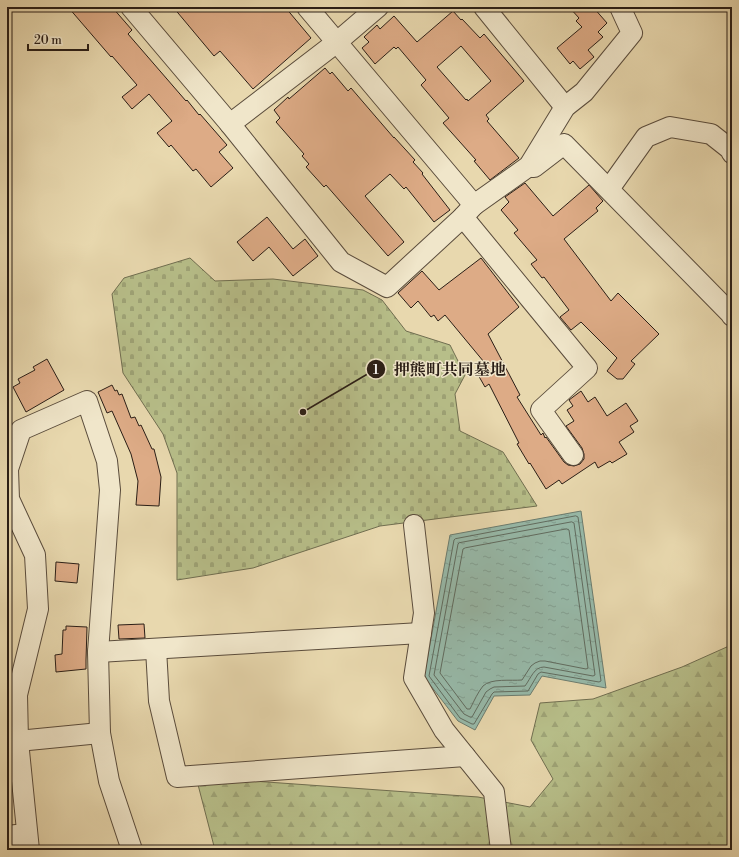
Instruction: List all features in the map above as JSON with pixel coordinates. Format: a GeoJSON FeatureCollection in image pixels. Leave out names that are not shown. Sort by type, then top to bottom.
{"type":"FeatureCollection","features":[{"type":"Feature","properties":{"kind":"street"},"geometry":{"type":"LineString","coordinates":[[131,7],[230,124],[341,262],[387,287],[468,211],[529,166],[566,107],[584,92],[632,33],[620,7]]}},
{"type":"Feature","properties":{"kind":"street"},"geometry":{"type":"LineString","coordinates":[[307,7],[337,42],[587,368],[541,410],[573,455]]}},
{"type":"Feature","properties":{"kind":"street"},"geometry":{"type":"LineString","coordinates":[[230,124],[337,42],[378,7]]}},
{"type":"Feature","properties":{"kind":"street"},"geometry":{"type":"LineString","coordinates":[[484,7],[566,107]]}},
{"type":"Feature","properties":{"kind":"street"},"geometry":{"type":"LineString","coordinates":[[609,190],[646,137],[670,127],[711,134],[730,149],[732,153]]}},
{"type":"Feature","properties":{"kind":"street"},"geometry":{"type":"LineString","coordinates":[[529,166],[534,167],[564,144],[731,313]]}},
{"type":"Feature","properties":{"kind":"street"},"geometry":{"type":"LineString","coordinates":[[7,836],[28,842],[18,741],[17,695],[38,609],[35,555],[9,499],[8,469],[21,430],[87,401],[107,461],[110,490],[98,652],[100,733],[109,781],[132,850]]}},
{"type":"Feature","properties":{"kind":"street"},"geometry":{"type":"LineString","coordinates":[[414,525],[424,613],[414,678],[444,730],[494,792],[501,850]]}},
{"type":"Feature","properties":{"kind":"street"},"geometry":{"type":"LineString","coordinates":[[98,652],[421,633]]}},
{"type":"Feature","properties":{"kind":"street"},"geometry":{"type":"LineString","coordinates":[[156,649],[159,701],[177,777],[465,756]]}},
{"type":"Feature","properties":{"kind":"street"},"geometry":{"type":"LineString","coordinates":[[18,741],[100,733]]}},
{"type":"Feature","properties":{"kind":"green space"},"geometry":{"type":"Polygon","coordinates":[[[190,258],[215,281],[273,279],[363,290],[382,300],[406,331],[450,345],[465,375],[455,394],[460,431],[503,452],[537,506],[380,526],[253,568],[177,580],[177,473],[163,434],[123,373],[112,294],[124,278],[190,258]]]}},
{"type":"Feature","properties":{"kind":"green space"},"geometry":{"type":"Polygon","coordinates":[[[732,646],[732,850],[215,850],[196,777],[478,797],[530,807],[553,779],[531,740],[540,703],[593,699],[682,667],[732,646]]]}},
{"type":"Feature","properties":{"kind":"water"},"geometry":{"type":"Polygon","coordinates":[[[581,511],[606,688],[542,676],[530,695],[494,696],[475,730],[458,721],[424,677],[450,535],[581,511]]]}},
{"type":"Feature","properties":{"kind":"building"},"geometry":{"type":"Polygon","coordinates":[[[68,7],[112,7],[132,30],[128,34],[186,101],[187,100],[227,145],[219,152],[233,168],[211,187],[196,169],[193,171],[171,145],[169,147],[157,133],[172,121],[149,94],[132,109],[122,97],[137,85],[68,7]]]}},
{"type":"Feature","properties":{"kind":"building"},"geometry":{"type":"Polygon","coordinates":[[[173,7],[285,7],[311,38],[253,89],[220,51],[214,56],[173,7]]]}},
{"type":"Feature","properties":{"kind":"building"},"geometry":{"type":"Polygon","coordinates":[[[569,7],[593,7],[607,23],[598,32],[603,37],[588,50],[594,57],[580,69],[573,61],[570,64],[557,48],[582,27],[576,21],[579,18],[569,7]]]}},
{"type":"Feature","properties":{"kind":"building"},"geometry":{"type":"Polygon","coordinates":[[[453,11],[480,38],[484,34],[524,81],[486,115],[489,119],[487,121],[519,158],[490,180],[474,161],[476,160],[443,123],[449,118],[421,85],[426,80],[398,47],[396,49],[394,47],[375,64],[362,48],[369,42],[364,37],[377,25],[380,29],[394,16],[417,42],[453,11]],[[461,46],[437,67],[468,101],[491,81],[461,46]]]}},
{"type":"Feature","properties":{"kind":"building"},"geometry":{"type":"Polygon","coordinates":[[[325,68],[330,74],[332,72],[348,91],[351,88],[415,160],[413,162],[423,173],[422,174],[450,210],[434,222],[406,187],[404,189],[390,174],[365,196],[404,242],[388,256],[326,185],[324,187],[306,167],[309,164],[302,156],[304,154],[276,122],[280,118],[274,110],[325,68]]]}},
{"type":"Feature","properties":{"kind":"building"},"geometry":{"type":"Polygon","coordinates":[[[525,183],[553,216],[589,185],[603,201],[596,208],[598,211],[564,239],[611,301],[618,293],[659,334],[631,361],[635,364],[623,379],[617,379],[607,371],[617,358],[581,322],[571,330],[560,317],[569,310],[544,277],[542,278],[531,264],[537,260],[514,233],[518,230],[501,210],[509,202],[505,197],[525,183]]]}},
{"type":"Feature","properties":{"kind":"building"},"geometry":{"type":"Polygon","coordinates":[[[267,217],[293,249],[305,239],[318,256],[293,276],[269,247],[253,261],[237,242],[267,217]]]}},
{"type":"Feature","properties":{"kind":"building"},"geometry":{"type":"Polygon","coordinates":[[[481,258],[519,307],[488,334],[520,395],[517,397],[541,435],[543,433],[545,438],[546,437],[564,462],[568,465],[574,466],[580,464],[584,459],[582,448],[566,426],[574,421],[567,410],[573,406],[569,400],[581,391],[588,402],[595,397],[607,416],[626,403],[638,421],[630,426],[634,432],[619,442],[627,454],[612,463],[610,461],[598,468],[595,462],[562,484],[559,480],[546,489],[517,444],[519,443],[489,384],[485,387],[477,373],[483,369],[480,364],[484,362],[445,315],[438,321],[434,315],[431,317],[418,301],[411,308],[398,293],[422,271],[439,290],[481,258]]]}},
{"type":"Feature","properties":{"kind":"building"},"geometry":{"type":"Polygon","coordinates":[[[47,359],[64,390],[26,412],[13,387],[20,383],[18,379],[35,370],[33,367],[47,359]]]}},
{"type":"Feature","properties":{"kind":"building"},"geometry":{"type":"Polygon","coordinates":[[[112,385],[115,391],[117,390],[119,395],[122,394],[131,418],[135,417],[139,426],[141,425],[152,449],[154,449],[161,477],[159,506],[136,505],[138,481],[131,454],[112,411],[107,413],[98,392],[112,385]]]}},
{"type":"Feature","properties":{"kind":"building"},"geometry":{"type":"Polygon","coordinates":[[[56,562],[79,564],[77,583],[55,581],[56,562]]]}},
{"type":"Feature","properties":{"kind":"building"},"geometry":{"type":"Polygon","coordinates":[[[144,624],[145,638],[119,639],[118,625],[144,624]]]}},
{"type":"Feature","properties":{"kind":"building"},"geometry":{"type":"Polygon","coordinates":[[[66,626],[87,627],[86,669],[56,672],[55,655],[62,654],[63,630],[66,630],[66,626]]]}},
{"type":"Feature","properties":{"kind":"place","name":"押熊町共同墓地"},"geometry":{"type":"Point","coordinates":[303,412]}}]}
